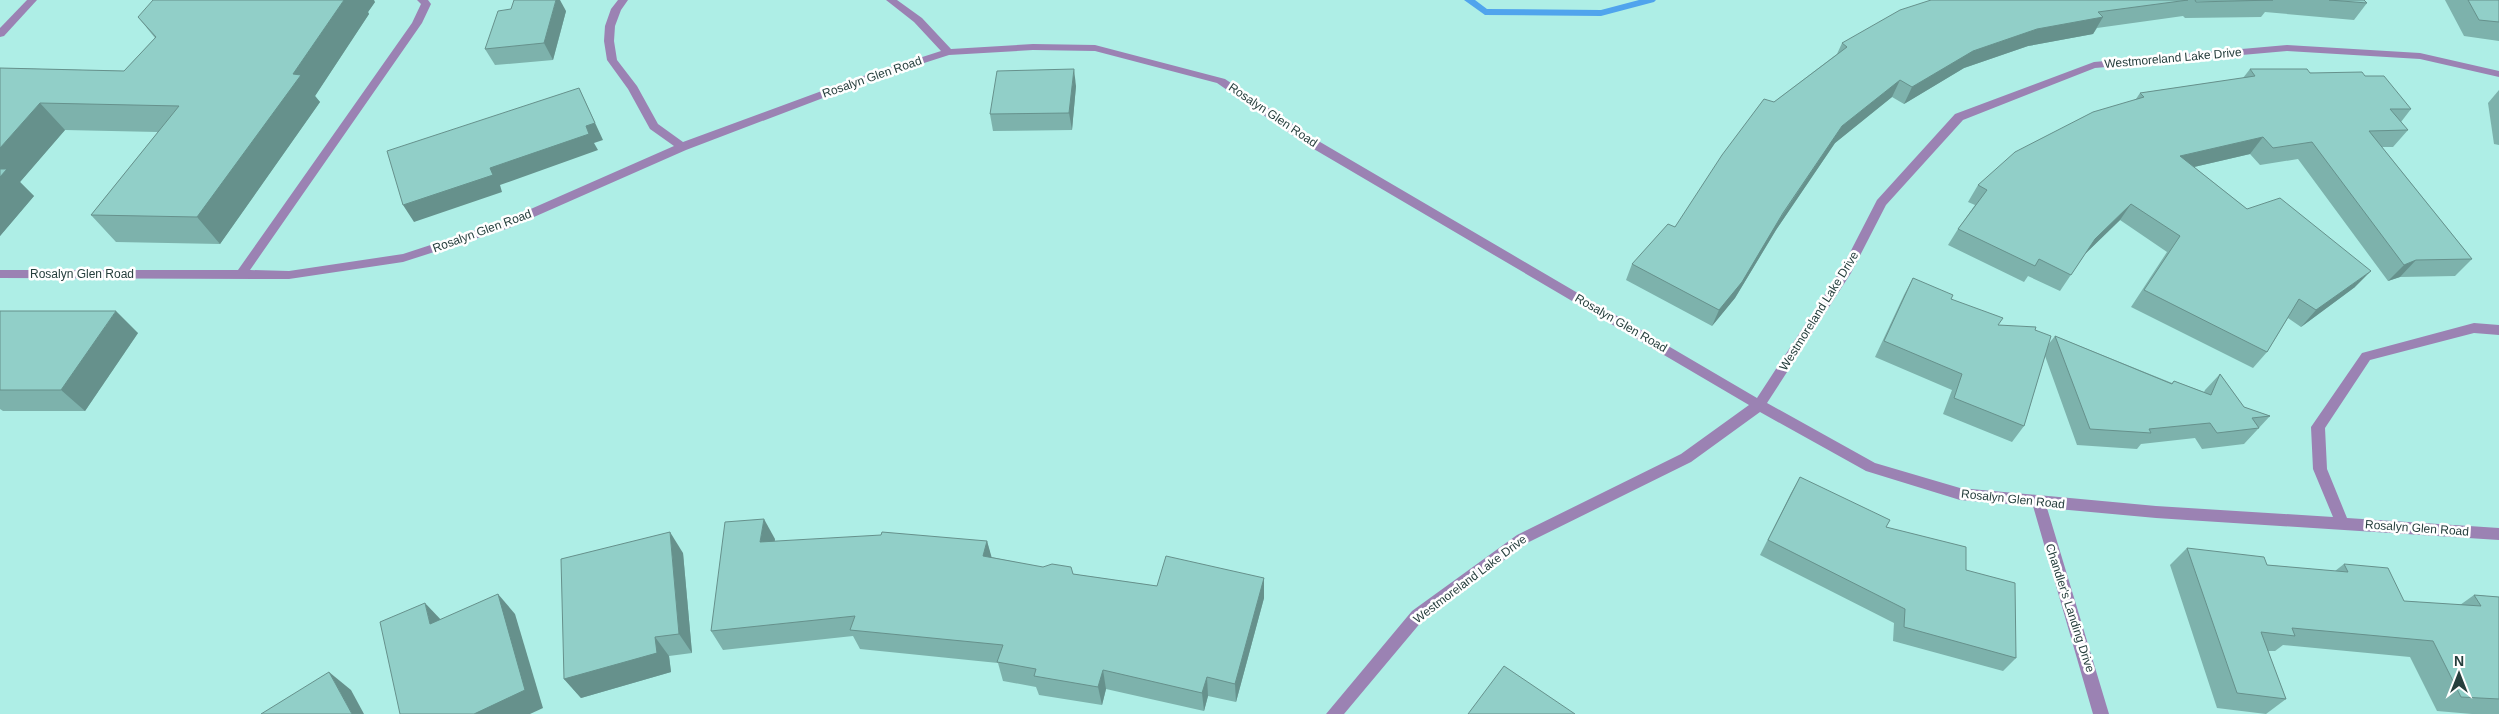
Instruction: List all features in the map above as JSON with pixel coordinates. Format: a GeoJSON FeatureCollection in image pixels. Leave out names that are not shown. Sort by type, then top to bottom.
{"type":"FeatureCollection","features":[{"type":"Feature","properties":{"kind":"street"},"geometry":{"type":"LineString","coordinates":[[0,34],[32,0]]}},
{"type":"Feature","properties":{"kind":"street"},"geometry":{"type":"LineString","coordinates":[[241,274],[416,23],[426,4],[422,0]]}},
{"type":"Feature","properties":{"kind":"street"},"geometry":{"type":"LineString","coordinates":[[623,0],[616,9],[610,26],[609,41],[612,60],[633,88],[654,126],[682,147]]}},
{"type":"Feature","properties":{"kind":"street"},"geometry":{"type":"LineString","coordinates":[[891,0],[918,20],[948,52]]}},
{"type":"Feature","properties":{"kind":"street","name":"Rosalyn Glen Road"},"geometry":{"type":"LineString","coordinates":[[0,274],[288,274],[403,258],[505,225],[682,147],[861,80],[948,52],[1033,48],[1096,48],[1221,81],[1311,142],[1759,405],[1871,467],[1960,494],[2156,512],[2499,534]]}},
{"type":"Feature","properties":{"kind":"street","name":"Westmoreland Lake Drive"},"geometry":{"type":"LineString","coordinates":[[1334,714],[1418,616],[1522,538],[1686,458],[1759,405],[1848,270],[1881,203],[1960,117],[2094,65],[2277,49],[2420,56],[2499,74]]}},
{"type":"Feature","properties":{"kind":"street"},"geometry":{"type":"LineString","coordinates":[[2342,524],[2320,470],[2318,427],[2366,356],[2474,328],[2499,330]]}},
{"type":"Feature","properties":{"kind":"street","name":"Chandler's Landing Drive"},"geometry":{"type":"LineString","coordinates":[[2039,502],[2048,540],[2092,676],[2101,714]]}},
{"type":"Feature","properties":{"kind":"building"},"geometry":{"type":"Polygon","coordinates":[[[153,0],[344,0],[293,74],[301,75],[197,217],[91,215],[179,106],[40,103],[0,148],[0,68],[124,71],[156,37],[138,17],[153,0]]]}},
{"type":"Feature","properties":{"kind":"building"},"geometry":{"type":"Polygon","coordinates":[[[514,0],[556,0],[544,43],[485,49],[498,11],[511,9],[514,0]]]}},
{"type":"Feature","properties":{"kind":"building"},"geometry":{"type":"Polygon","coordinates":[[[1931,0],[2188,0],[2098,12],[2103,17],[2037,29],[1973,51],[1912,87],[1900,80],[1842,126],[1783,213],[1742,282],[1719,310],[1632,264],[1668,224],[1675,227],[1722,155],[1764,99],[1774,102],[1847,47],[1842,43],[1900,10],[1931,0]]]}},
{"type":"Feature","properties":{"kind":"building"},"geometry":{"type":"Polygon","coordinates":[[[2195,0],[2273,0],[2196,2],[2195,0]]]}},
{"type":"Feature","properties":{"kind":"building"},"geometry":{"type":"Polygon","coordinates":[[[2329,0],[2364,0],[2367,3],[2329,0]]]}},
{"type":"Feature","properties":{"kind":"building"},"geometry":{"type":"Polygon","coordinates":[[[2468,0],[2499,0],[2499,22],[2479,20],[2468,0]]]}},
{"type":"Feature","properties":{"kind":"building"},"geometry":{"type":"Polygon","coordinates":[[[1074,69],[1069,113],[990,114],[997,71],[1074,69]]]}},
{"type":"Feature","properties":{"kind":"building"},"geometry":{"type":"Polygon","coordinates":[[[2250,69],[2307,69],[2310,73],[2362,72],[2365,76],[2384,76],[2411,109],[2390,109],[2408,130],[2369,131],[2472,259],[2416,260],[2404,265],[2312,142],[2273,148],[2263,137],[2180,156],[2247,209],[2280,198],[2371,271],[2316,310],[2299,299],[2267,352],[2144,290],[2180,236],[2131,204],[2095,239],[2071,275],[2039,259],[2035,266],[1958,229],[1987,190],[1978,185],[2015,152],[2093,112],[2144,97],[2140,93],[2255,76],[2250,69]]]}},
{"type":"Feature","properties":{"kind":"building"},"geometry":{"type":"Polygon","coordinates":[[[579,88],[595,123],[586,126],[589,134],[490,168],[493,175],[403,205],[387,151],[579,88]]]}},
{"type":"Feature","properties":{"kind":"building"},"geometry":{"type":"Polygon","coordinates":[[[0,169],[7,169],[0,177],[0,169]]]}},
{"type":"Feature","properties":{"kind":"building"},"geometry":{"type":"Polygon","coordinates":[[[1913,278],[1953,295],[1951,299],[2003,318],[1998,325],[2036,327],[2035,330],[2051,336],[2024,426],[1954,398],[1962,374],[1884,341],[1913,278]]]}},
{"type":"Feature","properties":{"kind":"building"},"geometry":{"type":"Polygon","coordinates":[[[0,311],[116,311],[61,390],[0,390],[0,311]]]}},
{"type":"Feature","properties":{"kind":"building"},"geometry":{"type":"Polygon","coordinates":[[[2055,336],[2172,384],[2174,381],[2211,395],[2220,374],[2244,407],[2270,416],[2252,418],[2259,428],[2217,433],[2210,423],[2149,429],[2151,433],[2090,429],[2055,336]]]}},
{"type":"Feature","properties":{"kind":"building"},"geometry":{"type":"Polygon","coordinates":[[[1800,477],[1890,520],[1886,527],[1966,547],[1966,570],[2015,583],[2016,658],[1904,627],[1905,609],[1768,540],[1800,477]]]}},
{"type":"Feature","properties":{"kind":"building"},"geometry":{"type":"Polygon","coordinates":[[[764,519],[760,542],[881,535],[882,532],[987,541],[983,556],[1043,567],[1052,564],[1071,567],[1073,574],[1157,586],[1166,556],[1264,578],[1235,684],[1207,677],[1202,693],[1103,670],[1098,687],[1034,676],[1036,669],[997,662],[1003,645],[850,630],[855,616],[711,631],[725,522],[764,519]]]}},
{"type":"Feature","properties":{"kind":"building"},"geometry":{"type":"Polygon","coordinates":[[[670,532],[679,634],[655,637],[657,653],[564,679],[561,559],[670,532]]]}},
{"type":"Feature","properties":{"kind":"building"},"geometry":{"type":"Polygon","coordinates":[[[2187,548],[2264,557],[2267,565],[2348,572],[2344,564],[2388,568],[2404,601],[2481,606],[2474,595],[2499,597],[2499,699],[2461,697],[2433,641],[2292,628],[2295,636],[2261,632],[2286,699],[2237,693],[2187,548]]]}},
{"type":"Feature","properties":{"kind":"building"},"geometry":{"type":"Polygon","coordinates":[[[498,594],[525,690],[474,714],[400,714],[380,622],[425,603],[430,624],[498,594]]]}},
{"type":"Feature","properties":{"kind":"building"},"geometry":{"type":"Polygon","coordinates":[[[1504,666],[1575,714],[1468,714],[1504,666]]]}},
{"type":"Feature","properties":{"kind":"building"},"geometry":{"type":"Polygon","coordinates":[[[329,672],[352,714],[261,714],[329,672]]]}},
{"type":"Feature","properties":{"kind":"waterway"},"geometry":{"type":"LineString","coordinates":[[1469,0],[1485,12],[1601,13],[1651,0]]}}]}
